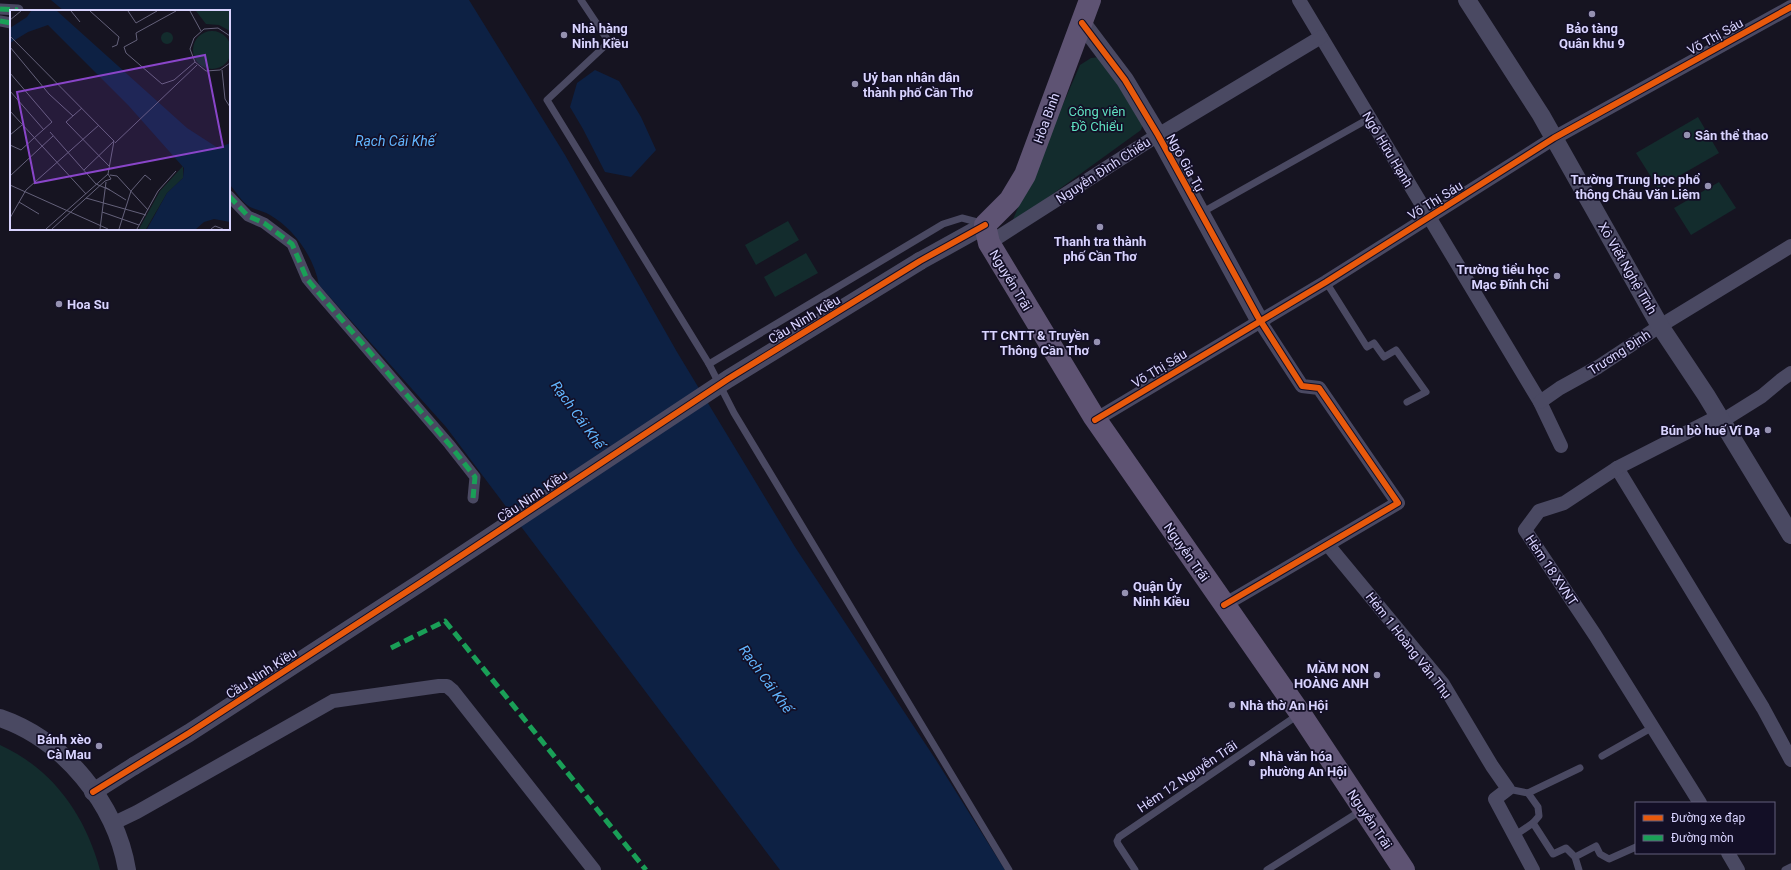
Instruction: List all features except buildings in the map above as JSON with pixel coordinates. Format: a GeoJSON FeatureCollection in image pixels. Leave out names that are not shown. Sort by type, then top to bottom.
{"type":"FeatureCollection","features":[{"type":"Feature","properties":{"kind":"main road","name":"Hòa Bình"},"geometry":{"type":"LineString","coordinates":[[987,234],[1025,175],[1090,0]]}},
{"type":"Feature","properties":{"kind":"main road","name":"Nguyễn Trãi"},"geometry":{"type":"LineString","coordinates":[[987,234],[1096,420],[1300,713],[1404,870]]}},
{"type":"Feature","properties":{"kind":"street","name":"Ngô Hữu Hạnh"},"geometry":{"type":"LineString","coordinates":[[1299,0],[1543,407],[1561,446]]}},
{"type":"Feature","properties":{"kind":"street","name":"Xô Viết Nghệ Tĩnh"},"geometry":{"type":"LineString","coordinates":[[1467,0],[1554,138],[1660,326],[1720,418],[1791,535]]}},
{"type":"Feature","properties":{"kind":"street","name":"Võ Thị Sáu"},"geometry":{"type":"LineString","coordinates":[[1096,420],[1260,320],[1326,282],[1554,138],[1791,6]]}},
{"type":"Feature","properties":{"kind":"street"},"geometry":{"type":"LineString","coordinates":[[0,9],[18,10]]}},
{"type":"Feature","properties":{"kind":"street"},"geometry":{"type":"LineString","coordinates":[[0,21],[10,23]]}},
{"type":"Feature","properties":{"kind":"street","name":"Ngô Gia Tự"},"geometry":{"type":"LineString","coordinates":[[1082,23],[1124,80],[1158,135],[1260,320]]}},
{"type":"Feature","properties":{"kind":"street","name":"Nguyễn Đình Chiểu"},"geometry":{"type":"LineString","coordinates":[[987,234],[1158,135],[1321,37]]}},
{"type":"Feature","properties":{"kind":"street"},"geometry":{"type":"LineString","coordinates":[[230,197],[248,216],[264,223],[292,244],[307,279],[450,444],[476,477],[473,498]]}},
{"type":"Feature","properties":{"kind":"street","name":"Cầu Ninh Kiều"},"geometry":{"type":"LineString","coordinates":[[94,792],[420,583],[728,379],[920,261],[987,234]]}},
{"type":"Feature","properties":{"kind":"street","name":"Trương Định"},"geometry":{"type":"LineString","coordinates":[[1543,407],[1560,388],[1598,367],[1660,326],[1791,246]]}},
{"type":"Feature","properties":{"kind":"street"},"geometry":{"type":"LineString","coordinates":[[1224,605],[1398,503],[1319,388],[1302,386],[1260,320]]}},
{"type":"Feature","properties":{"kind":"street","name":"Hẻm 18 XVNT"},"geometry":{"type":"LineString","coordinates":[[1699,802],[1595,635],[1525,530],[1539,511],[1564,503],[1617,468],[1762,396],[1791,373]]}},
{"type":"Feature","properties":{"kind":"street"},"geometry":{"type":"LineString","coordinates":[[1617,468],[1763,708],[1791,760]]}},
{"type":"Feature","properties":{"kind":"street","name":"Hẻm 1 Hoàng Văn Thụ"},"geometry":{"type":"LineString","coordinates":[[1328,545],[1443,684],[1492,766],[1508,789]]}},
{"type":"Feature","properties":{"kind":"street"},"geometry":{"type":"LineString","coordinates":[[112,824],[333,701],[447,686],[453,691],[594,870]]}},
{"type":"Feature","properties":{"kind":"street"},"geometry":{"type":"LineString","coordinates":[[0,718],[24,728],[60,754],[74,767],[94,792],[112,824],[120,843],[127,870]]}},
{"type":"Feature","properties":{"kind":"street"},"geometry":{"type":"LineString","coordinates":[[1508,789],[1494,799],[1534,870]]}},
{"type":"Feature","properties":{"kind":"street"},"geometry":{"type":"LineString","coordinates":[[1729,854],[1738,870]]}},
{"type":"Feature","properties":{"kind":"lane"},"geometry":{"type":"LineString","coordinates":[[581,0],[609,42],[547,100],[709,364],[734,413],[1009,870]]}},
{"type":"Feature","properties":{"kind":"lane"},"geometry":{"type":"LineString","coordinates":[[1201,213],[1370,118]]}},
{"type":"Feature","properties":{"kind":"lane"},"geometry":{"type":"LineString","coordinates":[[709,364],[943,224],[962,218],[987,234]]}},
{"type":"Feature","properties":{"kind":"lane"},"geometry":{"type":"LineString","coordinates":[[1326,282],[1367,347],[1374,343],[1384,357],[1396,350],[1426,392],[1407,402]]}},
{"type":"Feature","properties":{"kind":"lane","name":"Hẻm 12 Nguyễn Trãi"},"geometry":{"type":"LineString","coordinates":[[1135,870],[1118,844],[1117,841],[1119,837],[1300,713]]}},
{"type":"Feature","properties":{"kind":"lane"},"geometry":{"type":"LineString","coordinates":[[1602,756],[1653,727]]}},
{"type":"Feature","properties":{"kind":"lane"},"geometry":{"type":"LineString","coordinates":[[1508,789],[1528,793],[1580,768]]}},
{"type":"Feature","properties":{"kind":"lane"},"geometry":{"type":"LineString","coordinates":[[1514,836],[1533,823],[1539,816],[1538,807],[1528,793]]}},
{"type":"Feature","properties":{"kind":"lane"},"geometry":{"type":"LineString","coordinates":[[1267,870],[1364,809]]}},
{"type":"Feature","properties":{"kind":"lane"},"geometry":{"type":"LineString","coordinates":[[1533,823],[1553,854],[1566,848],[1575,857],[1579,870]]}},
{"type":"Feature","properties":{"kind":"lane"},"geometry":{"type":"LineString","coordinates":[[1575,857],[1596,846],[1600,854],[1610,858],[1635,846]]}},
{"type":"Feature","properties":{"kind":"lane"},"geometry":{"type":"LineString","coordinates":[[1785,870],[1791,867]]}},
{"type":"Feature","properties":{"kind":"green space","name":"Công viên Đồ Chiểu"},"geometry":{"type":"Polygon","coordinates":[[[1100,57],[1143,124],[1141,130],[1011,224],[1080,65],[1091,58],[1100,57]]]}},
{"type":"Feature","properties":{"kind":"green space","name":"Sân thể thao"},"geometry":{"type":"Polygon","coordinates":[[[1698,117],[1719,153],[1658,188],[1636,153],[1698,117]]]}},
{"type":"Feature","properties":{"kind":"green space"},"geometry":{"type":"Polygon","coordinates":[[[1719,182],[1736,208],[1691,235],[1674,208],[1719,182]]]}},
{"type":"Feature","properties":{"kind":"green space"},"geometry":{"type":"Polygon","coordinates":[[[788,221],[799,240],[756,265],[745,245],[788,221]]]}},
{"type":"Feature","properties":{"kind":"green space"},"geometry":{"type":"Polygon","coordinates":[[[806,253],[818,273],[775,297],[764,277],[806,253]]]}},
{"type":"Feature","properties":{"kind":"green space"},"geometry":{"type":"Polygon","coordinates":[[[0,745],[19,755],[36,767],[64,796],[86,831],[100,870],[0,870],[0,745]]]}},
{"type":"Feature","properties":{"kind":"water","name":"Rạch Cái Khế"},"geometry":{"type":"Polygon","coordinates":[[[51,0],[469,0],[565,155],[677,352],[795,547],[936,760],[1005,870],[780,870],[446,427],[319,285],[313,264],[308,254],[295,236],[270,215],[247,205],[241,200],[230,185],[230,10],[63,10],[51,0]]]}},
{"type":"Feature","properties":{"kind":"water"},"geometry":{"type":"Polygon","coordinates":[[[595,70],[619,81],[641,117],[656,150],[631,177],[605,172],[570,107],[577,83],[595,70]]]}},
{"type":"Feature","properties":{"kind":"marked path"},"geometry":{"type":"LineString","coordinates":[[0,9],[18,10]]}},
{"type":"Feature","properties":{"kind":"marked path"},"geometry":{"type":"LineString","coordinates":[[0,21],[10,23]]}},
{"type":"Feature","properties":{"kind":"marked path"},"geometry":{"type":"LineString","coordinates":[[230,197],[248,216],[264,223],[292,244],[307,279],[449,444],[475,477],[473,498]]}},
{"type":"Feature","properties":{"kind":"marked path"},"geometry":{"type":"LineString","coordinates":[[391,648],[445,621],[646,870]]}},
{"type":"Feature","properties":{"kind":"cycle path"},"geometry":{"type":"LineString","coordinates":[[1095,420],[1326,282],[1554,138],[1791,7]]}},
{"type":"Feature","properties":{"kind":"cycle path"},"geometry":{"type":"LineString","coordinates":[[1082,23],[1125,80],[1158,135],[1258,317],[1302,386],[1319,388],[1398,503],[1224,605]]}},
{"type":"Feature","properties":{"kind":"cycle path"},"geometry":{"type":"LineString","coordinates":[[93,792],[189,733],[420,583],[728,379],[920,261],[985,225]]}},
{"type":"Feature","properties":{"kind":"place","name":"Bảo tàng Quân khu 9"},"geometry":{"type":"Point","coordinates":[1592,14]}},
{"type":"Feature","properties":{"kind":"place","name":"Nhà hàng Ninh Kiều"},"geometry":{"type":"Point","coordinates":[564,35]}},
{"type":"Feature","properties":{"kind":"place","name":"Uỷ ban nhân dân thành phố Cần Thơ"},"geometry":{"type":"Point","coordinates":[855,84]}},
{"type":"Feature","properties":{"kind":"place","name":"Sân thể thao"},"geometry":{"type":"Point","coordinates":[1687,135]}},
{"type":"Feature","properties":{"kind":"place","name":"Trường Trung học phổ thông Châu Văn Liêm"},"geometry":{"type":"Point","coordinates":[1708,186]}},
{"type":"Feature","properties":{"kind":"place","name":"Thanh tra thành phố Cần Thơ"},"geometry":{"type":"Point","coordinates":[1100,227]}},
{"type":"Feature","properties":{"kind":"place","name":"Trường tiểu học Mạc Đĩnh Chi"},"geometry":{"type":"Point","coordinates":[1557,276]}},
{"type":"Feature","properties":{"kind":"place","name":"Hoa Su"},"geometry":{"type":"Point","coordinates":[59,304]}},
{"type":"Feature","properties":{"kind":"place","name":"TT CNTT & Truyền Thông Cần Thơ"},"geometry":{"type":"Point","coordinates":[1097,342]}},
{"type":"Feature","properties":{"kind":"place","name":"Bún bò huế Vĩ Dạ"},"geometry":{"type":"Point","coordinates":[1768,430]}},
{"type":"Feature","properties":{"kind":"place","name":"Quận Ủy Ninh Kiều"},"geometry":{"type":"Point","coordinates":[1125,593]}},
{"type":"Feature","properties":{"kind":"place","name":"MẦM NON HOÀNG ANH"},"geometry":{"type":"Point","coordinates":[1377,675]}},
{"type":"Feature","properties":{"kind":"place","name":"Nhà thờ An Hội"},"geometry":{"type":"Point","coordinates":[1232,705]}},
{"type":"Feature","properties":{"kind":"place","name":"Bánh xèo Cà Mau"},"geometry":{"type":"Point","coordinates":[99,746]}},
{"type":"Feature","properties":{"kind":"place","name":"Nhà văn hóa phường An Hội"},"geometry":{"type":"Point","coordinates":[1252,763]}}]}
